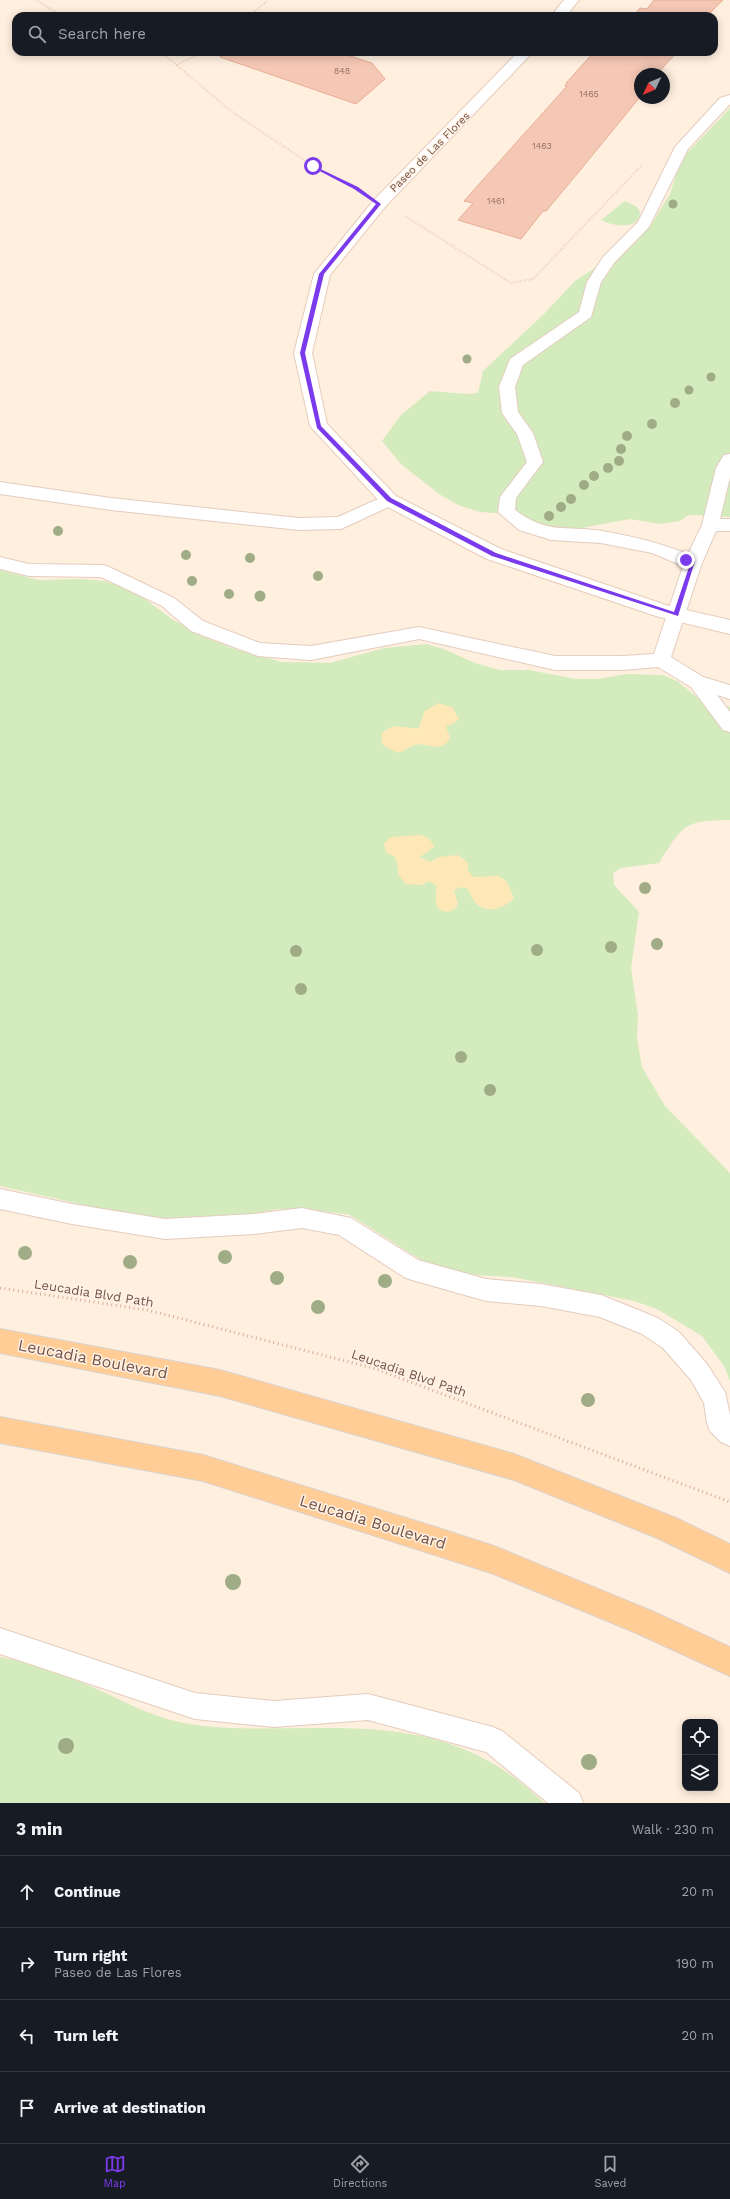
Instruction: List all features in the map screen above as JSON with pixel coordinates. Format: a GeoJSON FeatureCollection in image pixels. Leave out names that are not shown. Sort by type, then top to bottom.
{"type":"FeatureCollection","features":[{"type":"Feature","properties":{"kind":"main road","name":"Leucadia Boulevard"},"geometry":{"type":"LineString","coordinates":[[0,1342],[220,1383],[514,1467],[666,1528],[730,1559]]}},
{"type":"Feature","properties":{"kind":"main road","name":"Leucadia Boulevard"},"geometry":{"type":"LineString","coordinates":[[0,1430],[203,1468],[432,1540],[494,1560],[644,1622],[730,1662]]}},
{"type":"Feature","properties":{"kind":"street"},"geometry":{"type":"LineString","coordinates":[[562,12],[572,0]]}},
{"type":"Feature","properties":{"kind":"street","name":"Paseo de Las Flores"},"geometry":{"type":"LineString","coordinates":[[522,56],[379,204],[322,274],[303,353],[319,426],[389,500],[494,554],[676,615],[730,627]]}},
{"type":"Feature","properties":{"kind":"lane"},"geometry":{"type":"LineString","coordinates":[[694,563],[656,548],[601,537],[551,534],[525,526],[506,512],[508,497],[522,481],[535,462],[525,433],[510,413],[507,386],[516,362],[586,314],[594,282],[608,260],[644,224],[682,147],[725,101],[730,99]]}},
{"type":"Feature","properties":{"kind":"lane"},"geometry":{"type":"LineString","coordinates":[[661,660],[694,563],[710,525],[724,468],[730,459]]}},
{"type":"Feature","properties":{"kind":"lane"},"geometry":{"type":"LineString","coordinates":[[0,488],[111,504],[298,524],[341,523],[389,500]]}},
{"type":"Feature","properties":{"kind":"lane"},"geometry":{"type":"LineString","coordinates":[[710,525],[730,526]]}},
{"type":"Feature","properties":{"kind":"lane"},"geometry":{"type":"LineString","coordinates":[[0,563],[29,570],[103,571],[136,585],[168,602],[197,626],[258,649],[311,653],[362,645],[419,633],[555,663],[623,663],[661,660],[697,682],[730,692]]}},
{"type":"Feature","properties":{"kind":"lane"},"geometry":{"type":"LineString","coordinates":[[697,682],[730,725]]}},
{"type":"Feature","properties":{"kind":"lane"},"geometry":{"type":"LineString","coordinates":[[0,1199],[72,1214],[165,1229],[254,1224],[302,1218],[343,1225],[412,1269],[486,1290],[541,1294],[601,1306],[650,1326],[671,1340],[699,1372],[716,1400],[719,1423],[730,1434]]}},
{"type":"Feature","properties":{"kind":"lane"},"geometry":{"type":"LineString","coordinates":[[0,1641],[195,1706],[274,1714],[368,1706],[493,1740],[569,1803]]}},
{"type":"Feature","properties":{"kind":"path"},"geometry":{"type":"LineString","coordinates":[[36,0],[56,12]]}},
{"type":"Feature","properties":{"kind":"path"},"geometry":{"type":"LineString","coordinates":[[254,12],[268,0]]}},
{"type":"Feature","properties":{"kind":"path"},"geometry":{"type":"LineString","coordinates":[[166,56],[232,112],[313,166],[356,188],[379,204],[412,220],[511,283],[533,279],[648,159]]}},
{"type":"Feature","properties":{"kind":"path"},"geometry":{"type":"LineString","coordinates":[[177,65],[196,56]]}},
{"type":"Feature","properties":{"kind":"path","name":"Leucadia Blvd Path"},"geometry":{"type":"LineString","coordinates":[[0,1288],[147,1310],[373,1368],[730,1502]]}},
{"type":"Feature","properties":{"kind":"green space"},"geometry":{"type":"Polygon","coordinates":[[[730,108],[730,517],[689,515],[680,521],[660,524],[630,519],[565,531],[547,529],[518,515],[481,512],[460,506],[439,494],[401,464],[382,441],[400,416],[430,391],[466,394],[478,393],[483,371],[543,315],[575,281],[638,240],[652,223],[670,194],[679,166],[685,155],[730,108]]]}},
{"type":"Feature","properties":{"kind":"green space"},"geometry":{"type":"Polygon","coordinates":[[[625,201],[637,207],[640,212],[639,218],[635,222],[631,224],[618,225],[601,220],[625,201]]]}},
{"type":"Feature","properties":{"kind":"green space"},"geometry":{"type":"Polygon","coordinates":[[[0,570],[39,580],[81,579],[104,581],[131,589],[172,619],[201,636],[235,649],[282,662],[330,663],[384,648],[427,644],[446,650],[475,663],[500,670],[529,670],[576,679],[597,679],[627,674],[663,675],[677,681],[703,702],[730,707],[730,820],[703,822],[686,827],[674,840],[659,863],[621,868],[613,873],[614,885],[639,912],[631,968],[638,1015],[637,1038],[642,1067],[665,1106],[730,1173],[730,1381],[724,1366],[702,1336],[657,1309],[634,1301],[512,1277],[475,1275],[449,1269],[421,1260],[350,1215],[309,1209],[279,1209],[207,1222],[187,1222],[124,1214],[0,1186],[0,570]]]}},
{"type":"Feature","properties":{"kind":"green space"},"geometry":{"type":"Polygon","coordinates":[[[0,1657],[21,1661],[51,1671],[81,1682],[144,1711],[184,1723],[200,1726],[234,1728],[349,1728],[380,1730],[439,1740],[466,1750],[493,1763],[519,1781],[544,1803],[0,1803],[0,1657]]]}},
{"type":"Feature","properties":{"kind":"sand"},"geometry":{"type":"Polygon","coordinates":[[[438,703],[452,707],[459,719],[453,724],[446,726],[450,738],[444,745],[436,747],[419,744],[399,752],[389,749],[382,744],[381,735],[385,730],[394,727],[419,728],[424,712],[438,703]]]}},
{"type":"Feature","properties":{"kind":"sand"},"geometry":{"type":"Polygon","coordinates":[[[420,835],[428,838],[435,846],[420,857],[430,862],[439,857],[458,855],[468,863],[468,870],[473,877],[499,876],[507,882],[514,898],[505,905],[494,909],[483,908],[474,901],[468,889],[460,887],[454,891],[458,904],[456,907],[453,910],[446,912],[440,910],[436,903],[437,886],[429,881],[422,885],[406,884],[399,876],[396,858],[386,852],[384,844],[390,837],[420,835]]]}},
{"type":"Feature","properties":{"kind":"building"},"geometry":{"type":"Polygon","coordinates":[[[654,0],[723,0],[711,12],[636,12],[640,8],[647,9],[654,0]]]}},
{"type":"Feature","properties":{"kind":"building"},"geometry":{"type":"Polygon","coordinates":[[[350,56],[372,63],[385,79],[356,104],[220,57],[350,56]]]}},
{"type":"Feature","properties":{"kind":"building"},"geometry":{"type":"Polygon","coordinates":[[[590,56],[673,56],[662,68],[634,68],[634,104],[521,239],[458,220],[473,203],[464,201],[567,86],[565,86],[590,56]]]}},
{"type":"Feature","properties":{"kind":"route"},"geometry":{"type":"LineString","coordinates":[[313,166],[335,179],[356,188],[379,204],[322,274],[303,353],[319,426],[389,500],[494,554],[676,615],[694,563],[686,560]]}}]}
